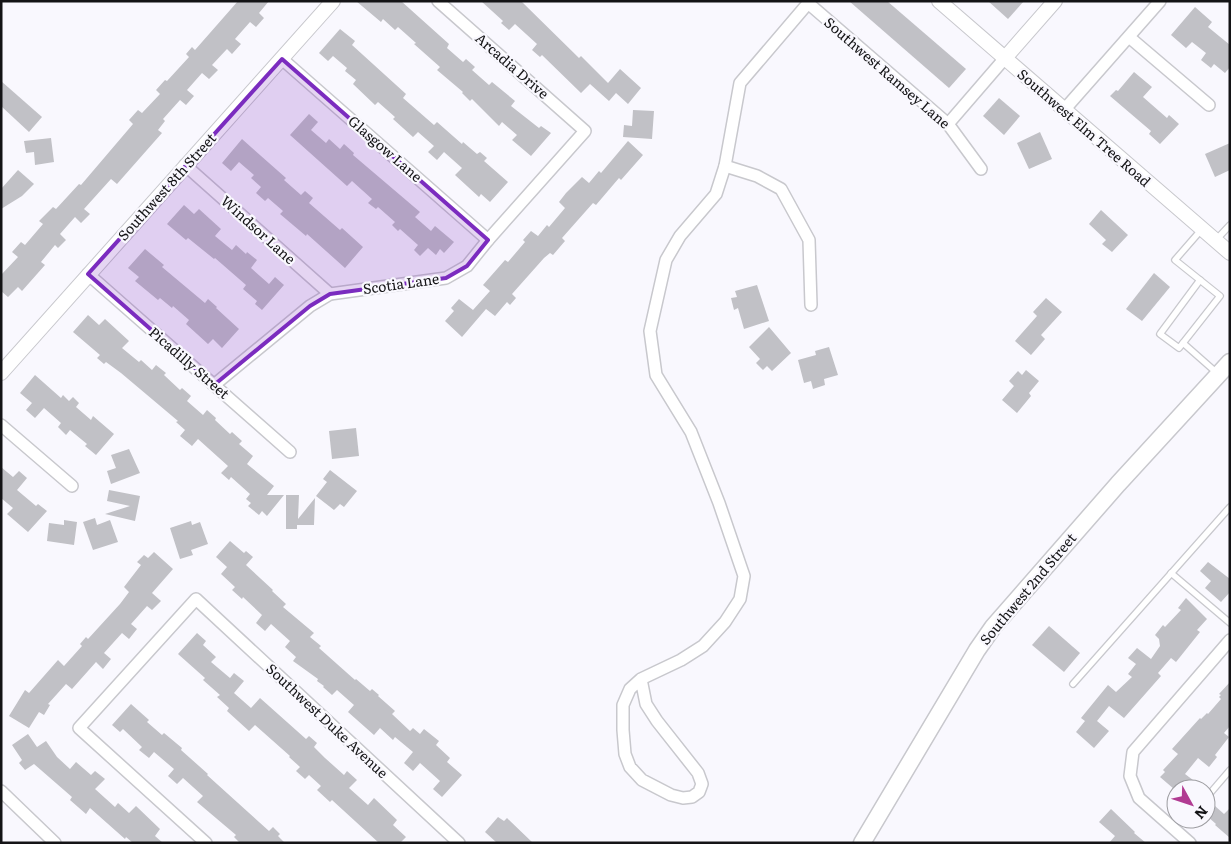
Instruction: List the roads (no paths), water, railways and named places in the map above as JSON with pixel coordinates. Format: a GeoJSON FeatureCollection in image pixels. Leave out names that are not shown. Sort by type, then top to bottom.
{"type":"FeatureCollection","features":[{"type":"Feature","properties":{"kind":"main road","name":"Southwest 2nd Street"},"geometry":{"type":"LineString","coordinates":[[862,843],[977,650],[993,627],[1118,484],[1230,362]]}},
{"type":"Feature","properties":{"kind":"street","name":"Southwest 8th Street"},"geometry":{"type":"LineString","coordinates":[[1,373],[333,1]]}},
{"type":"Feature","properties":{"kind":"street","name":"Arcadia Drive"},"geometry":{"type":"LineString","coordinates":[[438,1],[585,131]]}},
{"type":"Feature","properties":{"kind":"street","name":"Southwest Elm Tree Road"},"geometry":{"type":"LineString","coordinates":[[939,1],[1230,253]]}},
{"type":"Feature","properties":{"kind":"street"},"geometry":{"type":"LineString","coordinates":[[948,124],[1055,1]]}},
{"type":"Feature","properties":{"kind":"street"},"geometry":{"type":"LineString","coordinates":[[1064,110],[1160,1]]}},
{"type":"Feature","properties":{"kind":"street"},"geometry":{"type":"LineString","coordinates":[[640,680],[646,704],[698,773],[702,784],[699,792],[692,797],[683,798],[671,795],[653,787],[642,780],[630,767],[625,754],[623,705],[630,689],[640,680],[682,660],[703,646],[725,622],[740,599],[744,576],[719,502],[691,432],[656,375],[650,332],[666,260],[680,236],[716,194],[725,166],[740,83],[809,2]]}},
{"type":"Feature","properties":{"kind":"street","name":"Southwest Ramsey Lane"},"geometry":{"type":"LineString","coordinates":[[809,2],[948,124],[981,169]]}},
{"type":"Feature","properties":{"kind":"street"},"geometry":{"type":"LineString","coordinates":[[1129,37],[1209,105]]}},
{"type":"Feature","properties":{"kind":"street","name":"Glasgow Lane"},"geometry":{"type":"LineString","coordinates":[[282,58],[488,240]]}},
{"type":"Feature","properties":{"kind":"street","name":"Scotia Lane"},"geometry":{"type":"LineString","coordinates":[[214,385],[310,306],[330,294],[446,278],[467,266],[585,131]]}},
{"type":"Feature","properties":{"kind":"street","name":"Windsor Lane"},"geometry":{"type":"LineString","coordinates":[[185,165],[330,294]]}},
{"type":"Feature","properties":{"kind":"street"},"geometry":{"type":"LineString","coordinates":[[725,166],[757,176],[782,190],[809,240],[811,305]]}},
{"type":"Feature","properties":{"kind":"street","name":"Picadilly Street"},"geometry":{"type":"LineString","coordinates":[[88,274],[290,452]]}},
{"type":"Feature","properties":{"kind":"street"},"geometry":{"type":"LineString","coordinates":[[1,425],[72,486]]}},
{"type":"Feature","properties":{"kind":"street","name":"Southwest Duke Avenue"},"geometry":{"type":"LineString","coordinates":[[201,841],[79,728],[196,599],[459,843]]}},
{"type":"Feature","properties":{"kind":"street"},"geometry":{"type":"LineString","coordinates":[[1190,843],[1139,798],[1130,776],[1133,752],[1230,640]]}},
{"type":"Feature","properties":{"kind":"street"},"geometry":{"type":"LineString","coordinates":[[1,791],[55,843]]}},
{"type":"Feature","properties":{"kind":"lane"},"geometry":{"type":"LineString","coordinates":[[1215,240],[1230,225]]}},
{"type":"Feature","properties":{"kind":"lane"},"geometry":{"type":"LineString","coordinates":[[1200,280],[1160,334],[1179,348],[1220,296],[1200,280],[1174,260],[1202,229]]}},
{"type":"Feature","properties":{"kind":"lane"},"geometry":{"type":"LineString","coordinates":[[1183,343],[1219,375]]}},
{"type":"Feature","properties":{"kind":"lane"},"geometry":{"type":"LineString","coordinates":[[1073,684],[1230,507]]}},
{"type":"Feature","properties":{"kind":"lane"},"geometry":{"type":"LineString","coordinates":[[1171,573],[1230,623]]}},
{"type":"Feature","properties":{"kind":"lane"},"geometry":{"type":"LineString","coordinates":[[1216,786],[1230,770]]}}]}
